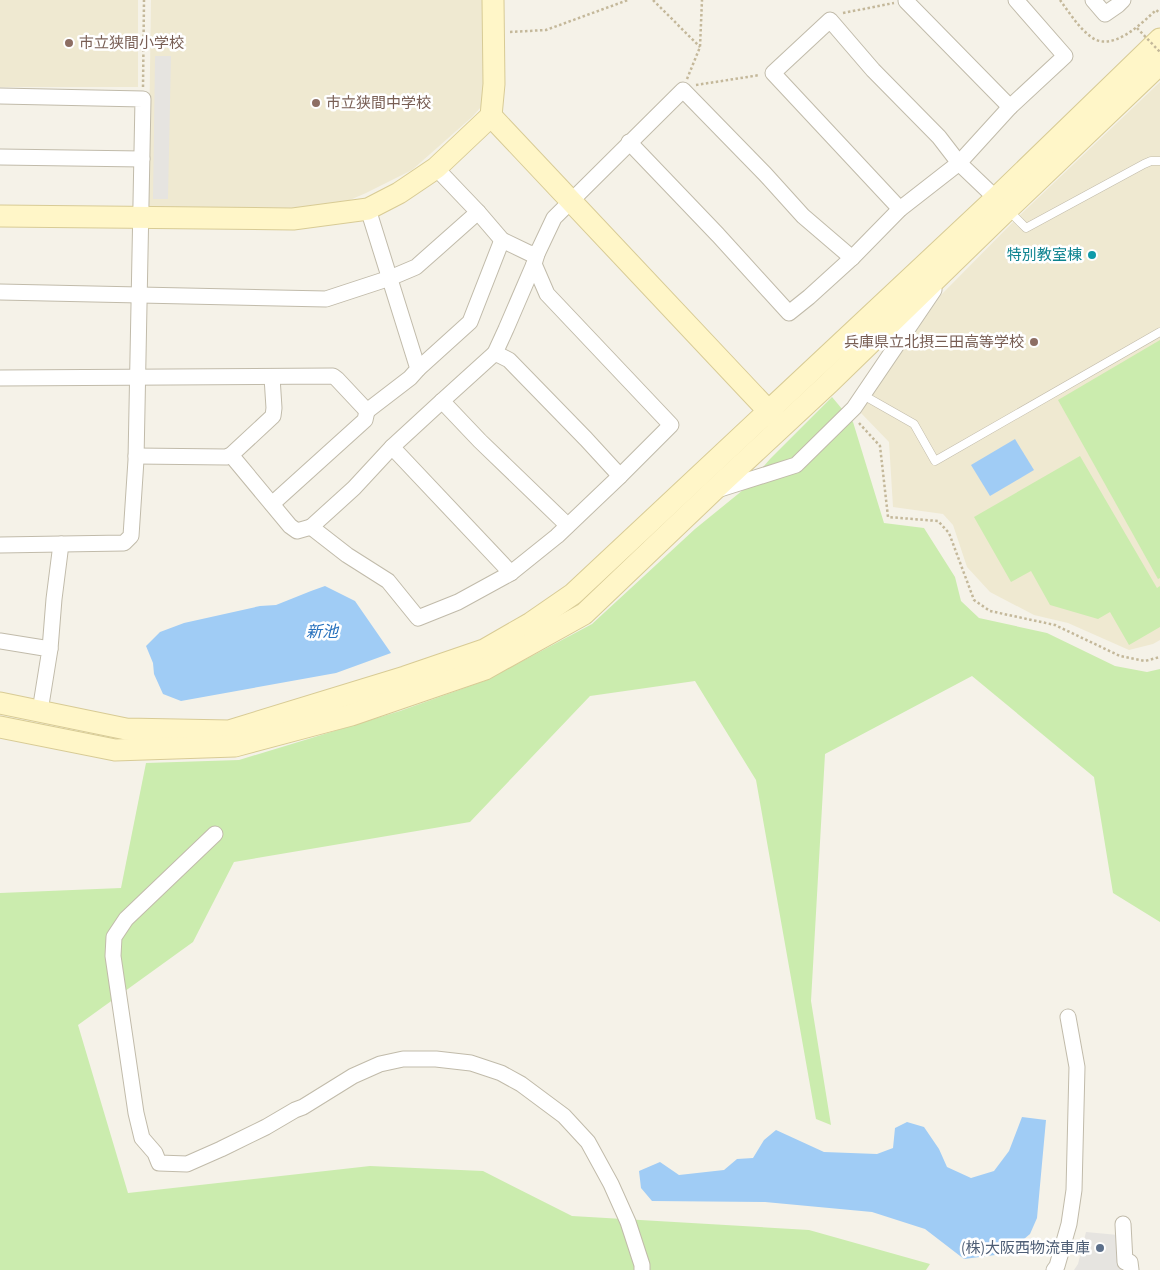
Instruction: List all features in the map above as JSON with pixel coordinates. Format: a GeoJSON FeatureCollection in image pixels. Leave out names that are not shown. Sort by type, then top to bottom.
{"type":"FeatureCollection","features":[{"type":"Feature","properties":{"kind":"street"},"geometry":{"type":"LineString","coordinates":[[0,216],[293,219],[368,209],[399,193],[436,168],[491,116],[494,84],[493,0]]}},
{"type":"Feature","properties":{"kind":"street"},"geometry":{"type":"LineString","coordinates":[[629,142],[789,313],[852,258],[900,209],[959,163],[1010,107],[1065,56],[1016,0]]}},
{"type":"Feature","properties":{"kind":"street"},"geometry":{"type":"LineString","coordinates":[[1093,0],[1105,14],[1123,0]]}},
{"type":"Feature","properties":{"kind":"street"},"geometry":{"type":"LineString","coordinates":[[907,1],[1010,107]]}},
{"type":"Feature","properties":{"kind":"street"},"geometry":{"type":"LineString","coordinates":[[900,209],[773,73],[830,20],[873,70],[939,137],[959,163],[1001,204]]}},
{"type":"Feature","properties":{"kind":"street"},"geometry":{"type":"LineString","coordinates":[[713,491],[796,465],[854,408],[950,266],[1001,204],[1160,39]]}},
{"type":"Feature","properties":{"kind":"street"},"geometry":{"type":"LineString","coordinates":[[0,703],[126,729],[229,731],[404,677],[484,650],[531,624],[572,594],[767,411],[1160,64]]}},
{"type":"Feature","properties":{"kind":"street"},"geometry":{"type":"LineString","coordinates":[[231,455],[290,526],[297,531],[312,527],[354,488],[392,447],[495,353],[554,218],[683,90],[803,216],[852,258]]}},
{"type":"Feature","properties":{"kind":"street"},"geometry":{"type":"LineString","coordinates":[[0,96],[143,98],[136,456],[131,536],[124,543],[0,545]]}},
{"type":"Feature","properties":{"kind":"street"},"geometry":{"type":"LineString","coordinates":[[491,116],[783,426]]}},
{"type":"Feature","properties":{"kind":"street"},"geometry":{"type":"LineString","coordinates":[[0,157],[142,159]]}},
{"type":"Feature","properties":{"kind":"street"},"geometry":{"type":"LineString","coordinates":[[312,527],[347,555],[388,581],[418,618],[458,602],[511,573],[557,536],[671,425],[547,294],[535,259],[529,253],[502,240],[436,168]]}},
{"type":"Feature","properties":{"kind":"street"},"geometry":{"type":"LineString","coordinates":[[368,209],[418,369]]}},
{"type":"Feature","properties":{"kind":"street"},"geometry":{"type":"LineString","coordinates":[[0,292],[326,299],[416,267],[478,212]]}},
{"type":"Feature","properties":{"kind":"street"},"geometry":{"type":"LineString","coordinates":[[272,504],[365,420],[368,411],[410,378],[470,322],[502,240]]}},
{"type":"Feature","properties":{"kind":"street"},"geometry":{"type":"LineString","coordinates":[[0,726],[116,750],[235,746],[352,715],[485,669],[584,614],[950,266]]}},
{"type":"Feature","properties":{"kind":"street"},"geometry":{"type":"LineString","coordinates":[[495,353],[509,360],[620,476]]}},
{"type":"Feature","properties":{"kind":"street"},"geometry":{"type":"LineString","coordinates":[[0,378],[334,376],[368,411]]}},
{"type":"Feature","properties":{"kind":"street"},"geometry":{"type":"LineString","coordinates":[[136,456],[226,457],[231,455],[273,416],[272,377]]}},
{"type":"Feature","properties":{"kind":"street"},"geometry":{"type":"LineString","coordinates":[[442,401],[480,442],[567,526]]}},
{"type":"Feature","properties":{"kind":"street"},"geometry":{"type":"LineString","coordinates":[[392,447],[511,573]]}},
{"type":"Feature","properties":{"kind":"street"},"geometry":{"type":"LineString","coordinates":[[40,711],[50,649],[61,544]]}},
{"type":"Feature","properties":{"kind":"street"},"geometry":{"type":"LineString","coordinates":[[0,641],[50,649]]}},
{"type":"Feature","properties":{"kind":"street"},"geometry":{"type":"LineString","coordinates":[[215,834],[126,919],[114,937],[113,956],[136,1113],[142,1138],[159,1162],[187,1164],[221,1149],[303,1107],[352,1076],[380,1064],[403,1059],[436,1059],[471,1063],[500,1073],[521,1084],[564,1116],[588,1142],[611,1184],[628,1222],[642,1270]]}},
{"type":"Feature","properties":{"kind":"street"},"geometry":{"type":"LineString","coordinates":[[1054,1270],[1057,1266],[1069,1224],[1074,1190],[1076,1067],[1068,1017]]}},
{"type":"Feature","properties":{"kind":"street"},"geometry":{"type":"LineString","coordinates":[[1123,1224],[1125,1262],[1130,1262],[1131,1270]]}},
{"type":"Feature","properties":{"kind":"lane"},"geometry":{"type":"LineString","coordinates":[[1001,204],[1026,228],[1144,164],[1150,161],[1160,161]]}},
{"type":"Feature","properties":{"kind":"lane"},"geometry":{"type":"LineString","coordinates":[[863,395],[914,424],[935,461],[1160,332]]}},
{"type":"Feature","properties":{"kind":"path"},"geometry":{"type":"LineString","coordinates":[[143,98],[144,0]]}},
{"type":"Feature","properties":{"kind":"path"},"geometry":{"type":"LineString","coordinates":[[493,34],[546,30],[628,0]]}},
{"type":"Feature","properties":{"kind":"path"},"geometry":{"type":"LineString","coordinates":[[652,0],[700,48]]}},
{"type":"Feature","properties":{"kind":"path"},"geometry":{"type":"LineString","coordinates":[[683,90],[700,48],[702,0]]}},
{"type":"Feature","properties":{"kind":"path"},"geometry":{"type":"LineString","coordinates":[[1060,0],[1089,36],[1095,40],[1108,42],[1137,28],[1156,10],[1160,13]]}},
{"type":"Feature","properties":{"kind":"path"},"geometry":{"type":"LineString","coordinates":[[830,20],[842,13],[907,1]]}},
{"type":"Feature","properties":{"kind":"path"},"geometry":{"type":"LineString","coordinates":[[1137,28],[1160,52]]}},
{"type":"Feature","properties":{"kind":"path"},"geometry":{"type":"LineString","coordinates":[[683,90],[693,85],[773,73]]}},
{"type":"Feature","properties":{"kind":"path"},"geometry":{"type":"LineString","coordinates":[[850,412],[880,446],[888,517],[938,521],[949,534],[974,600],[990,610],[1056,624],[1120,656],[1145,661],[1160,657]]}},
{"type":"Feature","properties":{"kind":"shaded area","name":"市立狭間小学校"},"geometry":{"type":"Polygon","coordinates":[[[0,0],[138,0],[138,87],[0,87],[0,0]]]}},
{"type":"Feature","properties":{"kind":"shaded area","name":"市立狭間中学校"},"geometry":{"type":"Polygon","coordinates":[[[151,0],[485,0],[485,100],[472,117],[412,170],[331,208],[148,207],[151,0]]]}},
{"type":"Feature","properties":{"kind":"shaded area"},"geometry":{"type":"Polygon","coordinates":[[[155,56],[171,56],[168,199],[153,199],[155,56]]]}},
{"type":"Feature","properties":{"kind":"shaded area","name":"兵庫県立北摂三田高等学校"},"geometry":{"type":"Polygon","coordinates":[[[1160,82],[1160,640],[1153,644],[1129,650],[1068,623],[1034,615],[990,592],[967,567],[953,525],[943,514],[893,507],[889,442],[861,413],[941,295],[1017,218],[1160,82]]]}},
{"type":"Feature","properties":{"kind":"shaded area","name":"(株)大阪西物流車庫"},"geometry":{"type":"Polygon","coordinates":[[[1086,1232],[1118,1235],[1118,1261],[1122,1270],[1074,1270],[1078,1264],[1086,1232]]]}},
{"type":"Feature","properties":{"kind":"green space"},"geometry":{"type":"Polygon","coordinates":[[[1160,340],[1160,578],[1158,579],[1058,400],[1160,340]]]}},
{"type":"Feature","properties":{"kind":"green space"},"geometry":{"type":"Polygon","coordinates":[[[832,397],[853,422],[884,523],[924,528],[955,577],[961,601],[979,618],[1047,633],[1115,666],[1147,672],[1160,669],[1160,922],[1113,893],[1094,777],[972,676],[825,754],[811,1001],[831,1125],[816,1119],[756,780],[695,681],[590,696],[470,822],[234,862],[193,942],[78,1025],[128,1193],[370,1166],[483,1171],[572,1216],[809,1230],[930,1264],[926,1270],[0,1270],[0,893],[121,888],[146,763],[239,760],[400,711],[487,680],[592,624],[695,529],[743,490],[770,459],[832,397]]]}},
{"type":"Feature","properties":{"kind":"green space"},"geometry":{"type":"Polygon","coordinates":[[[1080,456],[1157,588],[1160,586],[1160,627],[1129,645],[1110,612],[1098,619],[1050,605],[1031,571],[1011,582],[974,517],[1080,456]]]}},
{"type":"Feature","properties":{"kind":"water"},"geometry":{"type":"Polygon","coordinates":[[[1015,439],[1034,470],[990,496],[971,465],[1015,439]]]}},
{"type":"Feature","properties":{"kind":"water","name":"新池"},"geometry":{"type":"Polygon","coordinates":[[[325,586],[355,601],[391,653],[336,673],[181,701],[163,694],[154,674],[153,663],[146,646],[160,632],[184,623],[260,606],[276,605],[325,586]]]}},
{"type":"Feature","properties":{"kind":"water"},"geometry":{"type":"Polygon","coordinates":[[[1022,1117],[1046,1120],[1037,1218],[1030,1234],[1012,1249],[995,1255],[964,1259],[925,1229],[872,1212],[765,1202],[652,1201],[641,1188],[639,1171],[660,1162],[679,1175],[724,1170],[737,1159],[753,1158],[764,1140],[776,1130],[824,1152],[877,1154],[893,1148],[895,1128],[907,1122],[924,1127],[939,1149],[947,1167],[971,1178],[994,1171],[1009,1151],[1022,1117]]]}},
{"type":"Feature","properties":{"kind":"place","name":"市立狭間小学校"},"geometry":{"type":"Point","coordinates":[69,43]}},
{"type":"Feature","properties":{"kind":"place","name":"市立狭間中学校"},"geometry":{"type":"Point","coordinates":[316,103]}},
{"type":"Feature","properties":{"kind":"place","name":"特別教室棟"},"geometry":{"type":"Point","coordinates":[1092,255]}},
{"type":"Feature","properties":{"kind":"place","name":"兵庫県立北摂三田高等学校"},"geometry":{"type":"Point","coordinates":[1034,342]}},
{"type":"Feature","properties":{"kind":"place","name":"(株)大阪西物流車庫"},"geometry":{"type":"Point","coordinates":[1100,1248]}}]}
